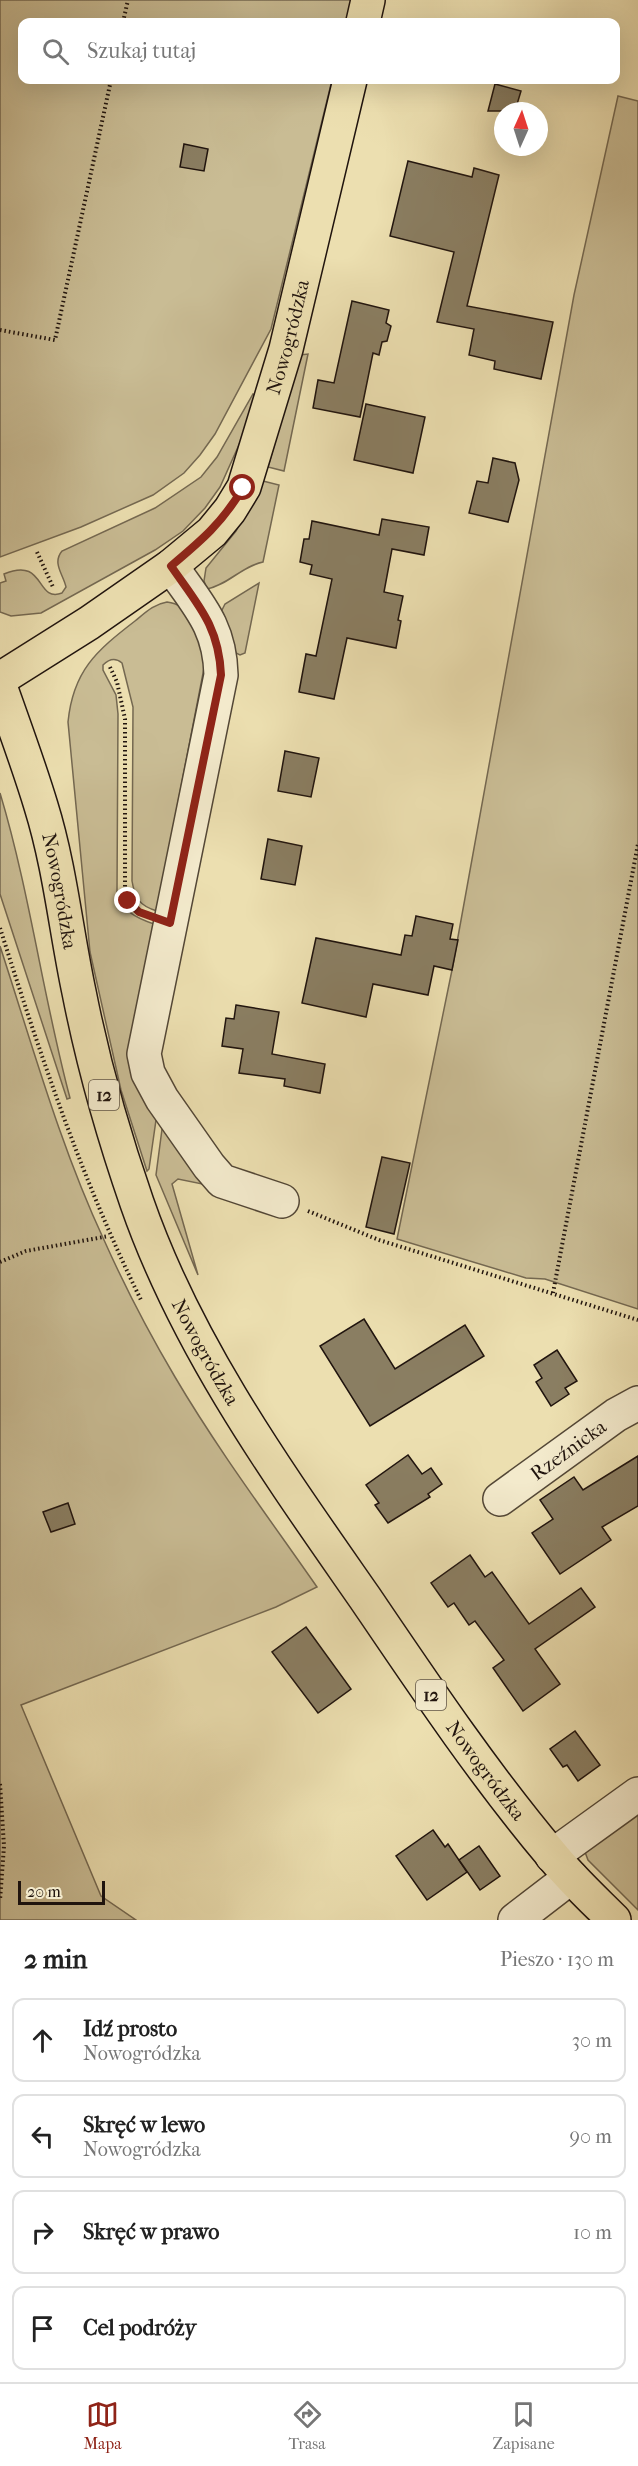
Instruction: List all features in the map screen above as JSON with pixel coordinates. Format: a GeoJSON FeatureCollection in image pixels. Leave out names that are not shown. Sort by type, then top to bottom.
{"type":"FeatureCollection","features":[{"type":"Feature","properties":{"kind":"main road"},"geometry":{"type":"LineString","coordinates":[[364,18],[368,0]]}},
{"type":"Feature","properties":{"kind":"main road","name":"Nowogródzka"},"geometry":{"type":"LineString","coordinates":[[0,679],[89,623],[171,566],[212,531],[230,510],[243,488],[286,349],[349,84]]}},
{"type":"Feature","properties":{"kind":"main road","name":"Nowogródzka"},"geometry":{"type":"LineString","coordinates":[[0,686],[42,808],[60,887],[78,989],[102,1090],[136,1200],[172,1289],[210,1361],[266,1453],[317,1530],[501,1792],[561,1866],[614,1920]]}},
{"type":"Feature","properties":{"kind":"street"},"geometry":{"type":"LineString","coordinates":[[171,566],[213,627],[220,652],[221,675],[144,1054],[148,1073],[162,1099],[208,1166],[222,1181],[282,1201]]}},
{"type":"Feature","properties":{"kind":"street","name":"Rzeźnicka"},"geometry":{"type":"LineString","coordinates":[[500,1499],[616,1414],[638,1403]]}},
{"type":"Feature","properties":{"kind":"street"},"geometry":{"type":"LineString","coordinates":[[515,1920],[561,1866],[638,1794]]}},
{"type":"Feature","properties":{"kind":"path"},"geometry":{"type":"LineString","coordinates":[[124,18],[128,0]]}},
{"type":"Feature","properties":{"kind":"path"},"geometry":{"type":"LineString","coordinates":[[0,330],[56,340],[110,84]]}},
{"type":"Feature","properties":{"kind":"path"},"geometry":{"type":"LineString","coordinates":[[37,552],[53,587]]}},
{"type":"Feature","properties":{"kind":"path"},"geometry":{"type":"LineString","coordinates":[[110,667],[117,682],[125,719],[125,893],[128,901],[139,912],[170,923]]}},
{"type":"Feature","properties":{"kind":"path"},"geometry":{"type":"LineString","coordinates":[[553,1293],[638,844]]}},
{"type":"Feature","properties":{"kind":"path"},"geometry":{"type":"LineString","coordinates":[[282,1201],[379,1240],[638,1320]]}},
{"type":"Feature","properties":{"kind":"path"},"geometry":{"type":"LineString","coordinates":[[0,1262],[26,1251],[109,1236]]}},
{"type":"Feature","properties":{"kind":"path"},"geometry":{"type":"LineString","coordinates":[[0,1784],[4,1846],[0,1900]]}},
{"type":"Feature","properties":{"kind":"shaded area"},"geometry":{"type":"Polygon","coordinates":[[[0,0],[352,0],[347,18],[18,18],[18,84],[331,84],[271,329],[215,434],[184,473],[153,495],[81,527],[0,557],[0,0]]]}},
{"type":"Feature","properties":{"kind":"shaded area"},"geometry":{"type":"Polygon","coordinates":[[[618,96],[638,101],[638,1309],[545,1279],[526,1278],[397,1239],[452,970],[574,295],[618,96]]]}},
{"type":"Feature","properties":{"kind":"shaded area"},"geometry":{"type":"Polygon","coordinates":[[[308,354],[284,471],[268,467],[300,355],[308,354]]]}},
{"type":"Feature","properties":{"kind":"shaded area"},"geometry":{"type":"Polygon","coordinates":[[[253,394],[256,395],[247,427],[220,487],[205,508],[183,531],[155,550],[41,613],[11,616],[0,612],[0,583],[6,581],[4,574],[17,570],[27,571],[34,575],[47,592],[62,593],[66,587],[58,560],[62,551],[155,508],[201,477],[217,457],[253,394]]]}},
{"type":"Feature","properties":{"kind":"shaded area"},"geometry":{"type":"Polygon","coordinates":[[[263,481],[279,485],[263,562],[248,567],[222,584],[207,589],[204,581],[206,568],[236,531],[263,481]]]}},
{"type":"Feature","properties":{"kind":"shaded area"},"geometry":{"type":"Polygon","coordinates":[[[259,583],[245,653],[240,655],[236,653],[221,612],[225,604],[259,583]]]}},
{"type":"Feature","properties":{"kind":"shaded area"},"geometry":{"type":"Polygon","coordinates":[[[167,602],[184,610],[195,625],[205,663],[157,911],[146,907],[139,901],[132,881],[133,707],[122,663],[112,660],[103,665],[103,670],[116,695],[118,714],[117,892],[126,909],[154,924],[158,1106],[147,1171],[121,1090],[90,952],[68,722],[75,689],[81,676],[98,653],[146,612],[167,602]]]}},
{"type":"Feature","properties":{"kind":"shaded area"},"geometry":{"type":"Polygon","coordinates":[[[0,793],[11,831],[70,1098],[67,1099],[0,894],[0,793]]]}},
{"type":"Feature","properties":{"kind":"shaded area"},"geometry":{"type":"Polygon","coordinates":[[[0,946],[74,1168],[129,1292],[191,1404],[317,1587],[276,1607],[21,1705],[101,1896],[136,1920],[0,1920],[0,946]]]}},
{"type":"Feature","properties":{"kind":"shaded area"},"geometry":{"type":"Polygon","coordinates":[[[164,1114],[212,1186],[178,1179],[172,1184],[198,1275],[156,1175],[164,1114]]]}},
{"type":"Feature","properties":{"kind":"shaded area"},"geometry":{"type":"Polygon","coordinates":[[[638,1806],[638,1910],[588,1860],[585,1852],[638,1806]]]}},
{"type":"Feature","properties":{"kind":"building"},"geometry":{"type":"Polygon","coordinates":[[[495,84],[521,91],[518,102],[494,102],[494,111],[488,111],[495,84]]]}},
{"type":"Feature","properties":{"kind":"building"},"geometry":{"type":"Polygon","coordinates":[[[184,144],[208,149],[204,171],[180,167],[184,144]]]}},
{"type":"Feature","properties":{"kind":"building"},"geometry":{"type":"Polygon","coordinates":[[[408,161],[472,177],[474,168],[499,175],[467,306],[553,322],[541,379],[494,369],[495,361],[469,355],[474,329],[437,322],[454,252],[390,236],[408,161]]]}},
{"type":"Feature","properties":{"kind":"building"},"geometry":{"type":"Polygon","coordinates":[[[352,301],[389,310],[386,323],[391,326],[387,341],[382,342],[379,355],[373,353],[360,417],[313,408],[318,380],[334,383],[352,301]]]}},
{"type":"Feature","properties":{"kind":"building"},"geometry":{"type":"Polygon","coordinates":[[[366,404],[425,417],[413,473],[354,460],[366,404]]]}},
{"type":"Feature","properties":{"kind":"building"},"geometry":{"type":"Polygon","coordinates":[[[493,458],[515,463],[519,480],[508,522],[469,513],[477,481],[488,483],[493,458]]]}},
{"type":"Feature","properties":{"kind":"building"},"geometry":{"type":"Polygon","coordinates":[[[382,519],[429,527],[424,555],[392,549],[384,592],[403,596],[396,648],[347,638],[334,699],[299,692],[306,654],[316,656],[332,579],[310,574],[312,565],[300,562],[304,539],[309,539],[312,521],[379,535],[382,519]]]}},
{"type":"Feature","properties":{"kind":"building"},"geometry":{"type":"Polygon","coordinates":[[[285,751],[319,758],[311,797],[278,791],[285,751]]]}},
{"type":"Feature","properties":{"kind":"building"},"geometry":{"type":"Polygon","coordinates":[[[268,839],[302,846],[295,885],[261,879],[268,839]]]}},
{"type":"Feature","properties":{"kind":"building"},"geometry":{"type":"Polygon","coordinates":[[[416,916],[453,924],[450,939],[458,940],[452,970],[434,966],[428,995],[373,984],[366,1017],[302,1003],[316,938],[401,955],[405,935],[412,936],[416,916]]]}},
{"type":"Feature","properties":{"kind":"building"},"geometry":{"type":"Polygon","coordinates":[[[236,1005],[279,1012],[272,1054],[325,1064],[320,1093],[284,1086],[285,1079],[239,1073],[243,1049],[222,1046],[226,1018],[234,1019],[236,1005]]]}},
{"type":"Feature","properties":{"kind":"building"},"geometry":{"type":"Polygon","coordinates":[[[382,1157],[410,1163],[394,1234],[366,1227],[382,1157]]]}},
{"type":"Feature","properties":{"kind":"building"},"geometry":{"type":"Polygon","coordinates":[[[364,1319],[395,1369],[465,1325],[484,1356],[370,1426],[320,1346],[364,1319]]]}},
{"type":"Feature","properties":{"kind":"building"},"geometry":{"type":"Polygon","coordinates":[[[557,1350],[577,1381],[565,1388],[569,1394],[551,1406],[536,1382],[542,1378],[534,1365],[557,1350]]]}},
{"type":"Feature","properties":{"kind":"building"},"geometry":{"type":"Polygon","coordinates":[[[408,1455],[422,1474],[431,1468],[442,1484],[428,1494],[430,1497],[388,1523],[375,1505],[379,1503],[366,1485],[408,1455]]]}},
{"type":"Feature","properties":{"kind":"building"},"geometry":{"type":"Polygon","coordinates":[[[638,1456],[638,1506],[602,1527],[611,1540],[560,1574],[532,1533],[553,1519],[540,1500],[574,1477],[583,1490],[638,1456]]]}},
{"type":"Feature","properties":{"kind":"building"},"geometry":{"type":"Polygon","coordinates":[[[68,1503],[75,1524],[51,1532],[43,1512],[68,1503]]]}},
{"type":"Feature","properties":{"kind":"building"},"geometry":{"type":"Polygon","coordinates":[[[470,1555],[485,1577],[492,1572],[529,1624],[581,1588],[595,1607],[535,1649],[560,1684],[523,1711],[493,1668],[504,1660],[475,1621],[469,1625],[454,1603],[448,1607],[431,1583],[470,1555]]]}},
{"type":"Feature","properties":{"kind":"building"},"geometry":{"type":"Polygon","coordinates":[[[306,1627],[351,1689],[318,1713],[272,1652],[306,1627]]]}},
{"type":"Feature","properties":{"kind":"building"},"geometry":{"type":"Polygon","coordinates":[[[575,1731],[600,1765],[578,1781],[567,1765],[563,1767],[550,1749],[575,1731]]]}},
{"type":"Feature","properties":{"kind":"building"},"geometry":{"type":"Polygon","coordinates":[[[433,1830],[445,1847],[448,1844],[467,1872],[427,1900],[396,1856],[433,1830]]]}},
{"type":"Feature","properties":{"kind":"building"},"geometry":{"type":"Polygon","coordinates":[[[479,1846],[500,1876],[480,1890],[459,1860],[479,1846]]]}},
{"type":"Feature","properties":{"kind":"route"},"geometry":{"type":"LineString","coordinates":[[128,901],[133,908],[146,916],[170,923],[221,675],[220,652],[213,627],[171,566],[212,531],[230,510],[243,488]]}}]}
